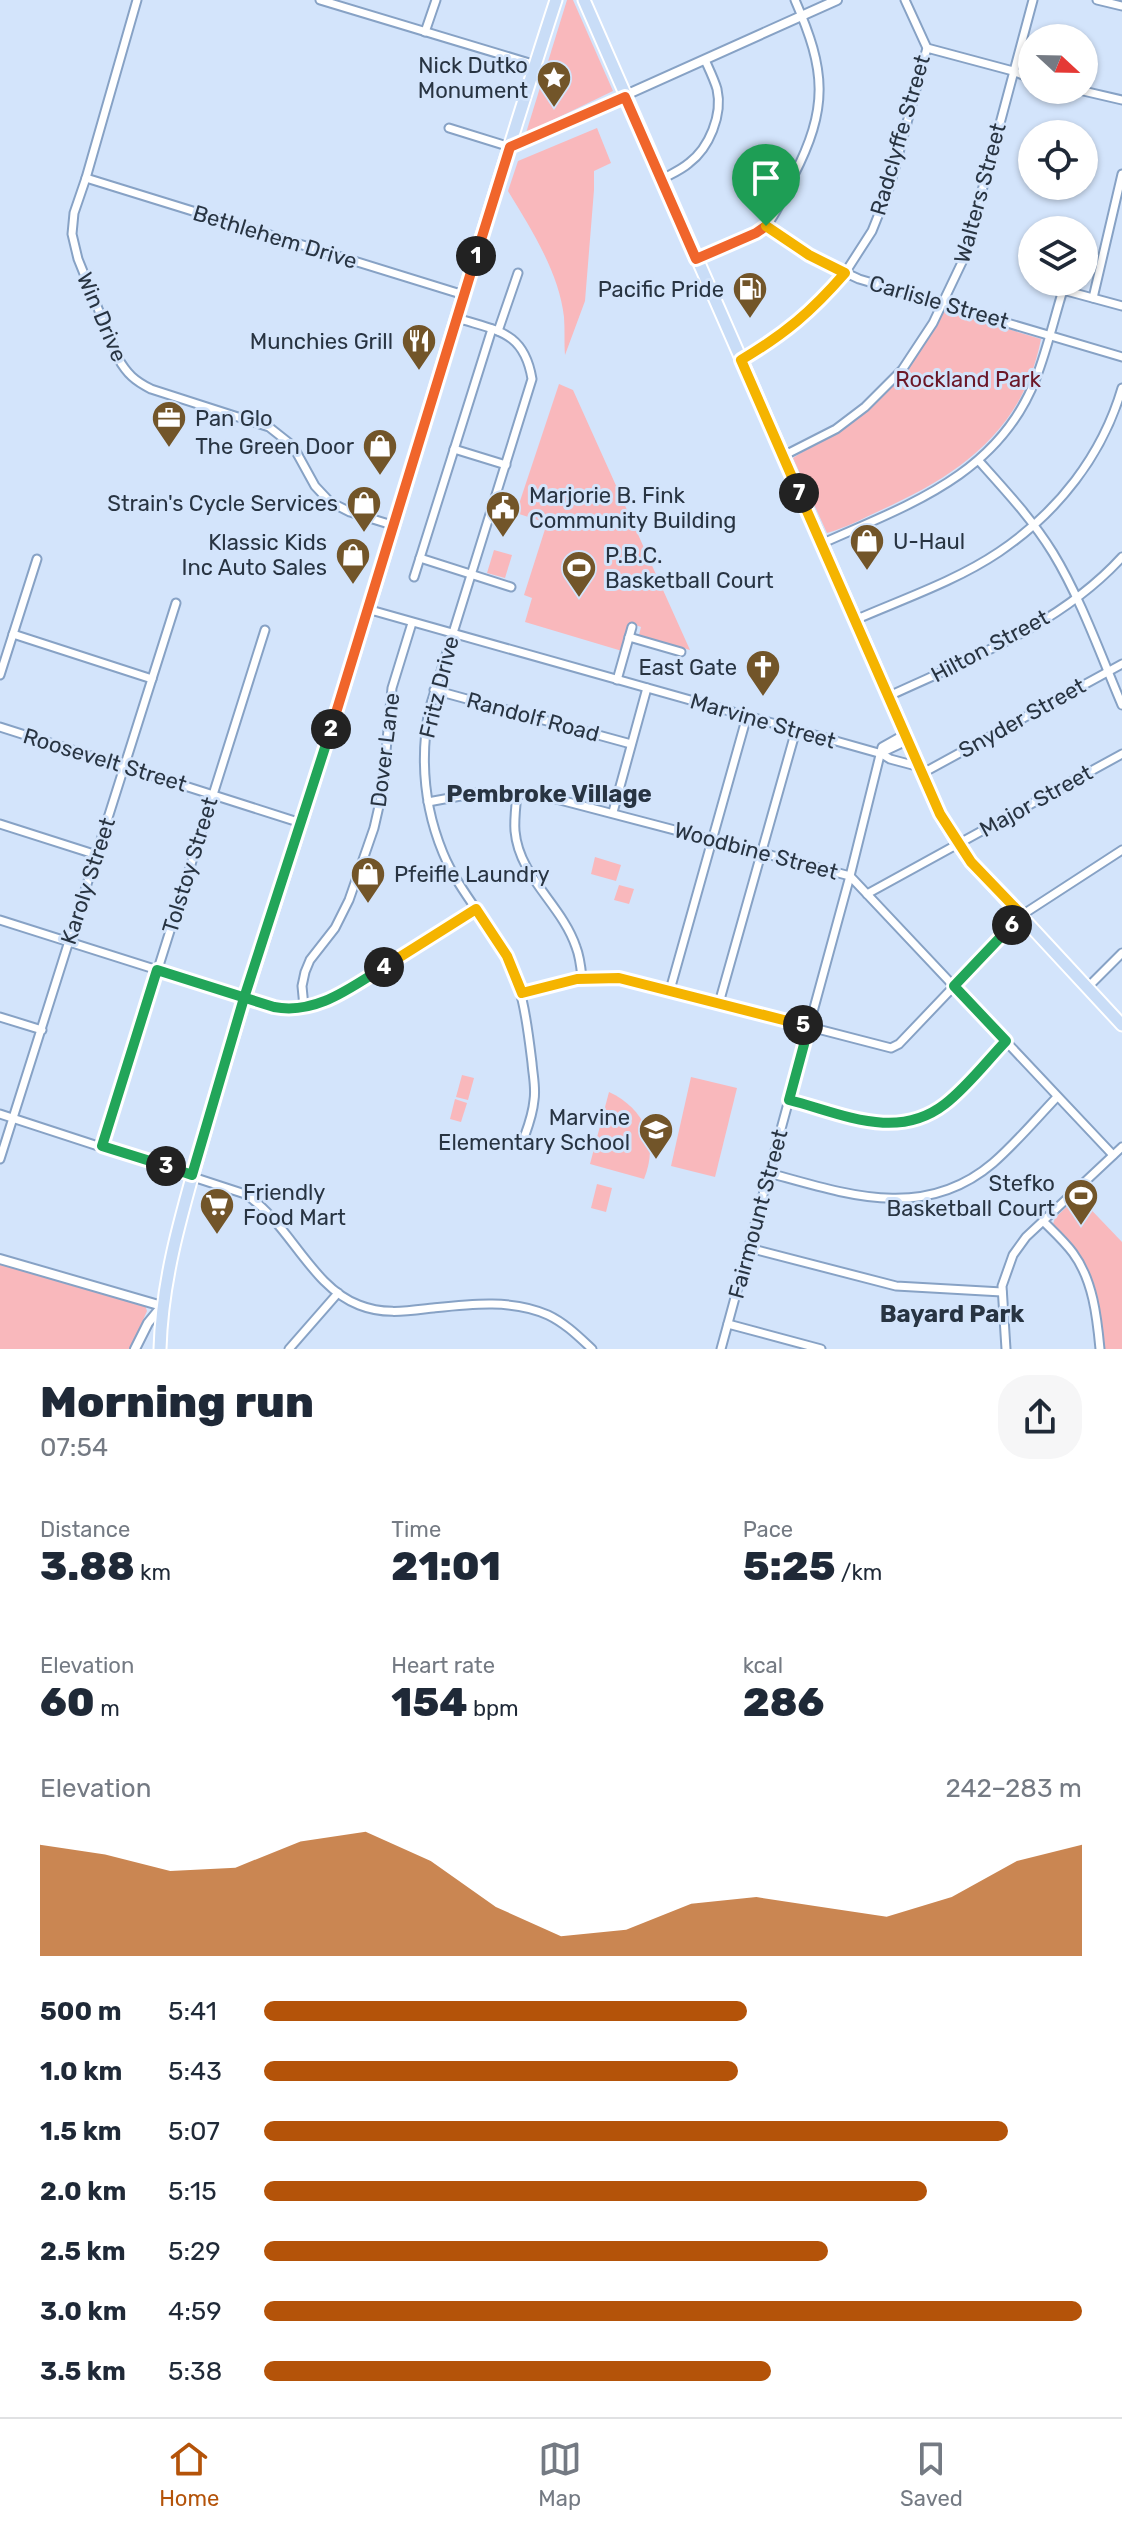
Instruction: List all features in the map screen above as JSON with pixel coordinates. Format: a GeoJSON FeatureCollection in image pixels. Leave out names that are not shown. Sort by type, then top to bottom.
{"type":"FeatureCollection","features":[{"type":"Feature","properties":{"kind":"main road"},"geometry":{"type":"LineString","coordinates":[[160,1349],[162,1306],[169,1263],[192,1175],[244,998],[346,683],[392,525],[556,0]]}},
{"type":"Feature","properties":{"kind":"main road"},"geometry":{"type":"LineString","coordinates":[[584,0],[889,696],[904,738],[922,770],[940,814],[971,862],[1122,1025]]}},
{"type":"Feature","properties":{"kind":"street","name":"Win Drive"},"geometry":{"type":"LineString","coordinates":[[137,0],[74,213],[72,234],[100,315],[126,372],[135,381],[158,392],[269,427],[293,446],[315,486],[330,502],[350,512],[392,525]]}},
{"type":"Feature","properties":{"kind":"street"},"geometry":{"type":"LineString","coordinates":[[320,0],[536,65]]}},
{"type":"Feature","properties":{"kind":"street"},"geometry":{"type":"LineString","coordinates":[[425,32],[436,0]]}},
{"type":"Feature","properties":{"kind":"street"},"geometry":{"type":"LineString","coordinates":[[696,259],[766,226],[803,158],[817,119],[820,86],[815,51],[795,0]]}},
{"type":"Feature","properties":{"kind":"street"},"geometry":{"type":"LineString","coordinates":[[449,128],[510,147],[837,0]]}},
{"type":"Feature","properties":{"kind":"street","name":"Radclyffe Street"},"geometry":{"type":"LineString","coordinates":[[741,360],[797,323],[845,273],[867,240],[885,201],[927,48],[905,0]]}},
{"type":"Feature","properties":{"kind":"street","name":"Walters Street"},"geometry":{"type":"LineString","coordinates":[[783,456],[836,429],[876,397],[913,356],[943,304],[964,258],[1033,0]]}},
{"type":"Feature","properties":{"kind":"street"},"geometry":{"type":"LineString","coordinates":[[1097,0],[1122,6]]}},
{"type":"Feature","properties":{"kind":"street"},"geometry":{"type":"LineString","coordinates":[[927,48],[1018,73]]}},
{"type":"Feature","properties":{"kind":"street"},"geometry":{"type":"LineString","coordinates":[[661,180],[691,161],[712,132],[717,93],[705,60]]}},
{"type":"Feature","properties":{"kind":"street"},"geometry":{"type":"LineString","coordinates":[[1098,94],[1122,100]]}},
{"type":"Feature","properties":{"kind":"street"},"geometry":{"type":"LineString","coordinates":[[1093,298],[1122,174]]}},
{"type":"Feature","properties":{"kind":"street","name":"Bethlehem Drive"},"geometry":{"type":"LineString","coordinates":[[86,178],[464,295]]}},
{"type":"Feature","properties":{"kind":"street","name":"Carlisle Street"},"geometry":{"type":"LineString","coordinates":[[766,226],[809,255],[845,273],[1122,357]]}},
{"type":"Feature","properties":{"kind":"street"},"geometry":{"type":"LineString","coordinates":[[414,577],[454,449],[518,273]]}},
{"type":"Feature","properties":{"kind":"street"},"geometry":{"type":"LineString","coordinates":[[821,544],[941,489],[979,461],[1008,428],[1037,377],[1063,290],[1122,306]]}},
{"type":"Feature","properties":{"kind":"street","name":"Fritz Drive"},"geometry":{"type":"LineString","coordinates":[[457,318],[511,336],[517,342],[532,379],[434,690],[424,741],[424,779],[445,857],[507,956],[522,993],[535,1091],[525,1135]]}},
{"type":"Feature","properties":{"kind":"street"},"geometry":{"type":"LineString","coordinates":[[855,620],[976,565],[1034,525],[1065,495],[1091,458],[1109,425],[1122,388]]}},
{"type":"Feature","properties":{"kind":"street"},"geometry":{"type":"LineString","coordinates":[[454,449],[506,465]]}},
{"type":"Feature","properties":{"kind":"street"},"geometry":{"type":"LineString","coordinates":[[979,461],[1034,525],[1053,553],[1122,705]]}},
{"type":"Feature","properties":{"kind":"street","name":"Hilton Street"},"geometry":{"type":"LineString","coordinates":[[889,696],[1003,644],[1075,599],[1122,557]]}},
{"type":"Feature","properties":{"kind":"street"},"geometry":{"type":"LineString","coordinates":[[420,558],[511,587]]}},
{"type":"Feature","properties":{"kind":"street"},"geometry":{"type":"LineString","coordinates":[[0,675],[37,559]]}},
{"type":"Feature","properties":{"kind":"street","name":"Karoly Street"},"geometry":{"type":"LineString","coordinates":[[0,1159],[176,603]]}},
{"type":"Feature","properties":{"kind":"street","name":"Marvine Street"},"geometry":{"type":"LineString","coordinates":[[367,609],[882,753],[922,770]]}},
{"type":"Feature","properties":{"kind":"street","name":"Dover Lane"},"geometry":{"type":"LineString","coordinates":[[304,1007],[302,986],[305,972],[310,960],[335,928],[349,900],[374,828],[382,793],[392,688],[412,623]]}},
{"type":"Feature","properties":{"kind":"street"},"geometry":{"type":"LineString","coordinates":[[617,680],[632,627]]}},
{"type":"Feature","properties":{"kind":"street","name":"Tolstoy Street"},"geometry":{"type":"LineString","coordinates":[[102,1146],[265,630]]}},
{"type":"Feature","properties":{"kind":"street"},"geometry":{"type":"LineString","coordinates":[[13,634],[152,679]]}},
{"type":"Feature","properties":{"kind":"street"},"geometry":{"type":"LineString","coordinates":[[629,637],[681,652]]}},
{"type":"Feature","properties":{"kind":"street","name":"Snyder Street"},"geometry":{"type":"LineString","coordinates":[[922,770],[1122,664]]}},
{"type":"Feature","properties":{"kind":"street"},"geometry":{"type":"LineString","coordinates":[[613,812],[647,688]]}},
{"type":"Feature","properties":{"kind":"street","name":"Randolf Road"},"geometry":{"type":"LineString","coordinates":[[434,690],[631,744]]}},
{"type":"Feature","properties":{"kind":"street"},"geometry":{"type":"LineString","coordinates":[[670,990],[747,716]]}},
{"type":"Feature","properties":{"kind":"street","name":"Roosevelt Street"},"geometry":{"type":"LineString","coordinates":[[0,727],[301,823]]}},
{"type":"Feature","properties":{"kind":"street"},"geometry":{"type":"LineString","coordinates":[[719,1003],[796,730]]}},
{"type":"Feature","properties":{"kind":"street"},"geometry":{"type":"LineString","coordinates":[[882,753],[882,747],[904,738]]}},
{"type":"Feature","properties":{"kind":"street","name":"Fairmount Street"},"geometry":{"type":"LineString","coordinates":[[721,1349],[882,753]]}},
{"type":"Feature","properties":{"kind":"street","name":"Major Street"},"geometry":{"type":"LineString","coordinates":[[867,894],[1122,754]]}},
{"type":"Feature","properties":{"kind":"street","name":"Woodbine Street"},"geometry":{"type":"LineString","coordinates":[[428,802],[477,793],[541,795],[850,876],[1113,1155]]}},
{"type":"Feature","properties":{"kind":"street"},"geometry":{"type":"LineString","coordinates":[[517,793],[515,830],[520,850],[529,873],[570,933],[576,946],[582,978]]}},
{"type":"Feature","properties":{"kind":"street"},"geometry":{"type":"LineString","coordinates":[[0,824],[97,855]]}},
{"type":"Feature","properties":{"kind":"street"},"geometry":{"type":"LineString","coordinates":[[522,993],[582,978],[619,978],[891,1048],[899,1044],[1022,915],[1122,850]]}},
{"type":"Feature","properties":{"kind":"street"},"geometry":{"type":"LineString","coordinates":[[0,920],[278,1008],[323,1003],[476,909]]}},
{"type":"Feature","properties":{"kind":"street"},"geometry":{"type":"LineString","coordinates":[[1087,988],[1122,953]]}},
{"type":"Feature","properties":{"kind":"street"},"geometry":{"type":"LineString","coordinates":[[0,1017],[42,1030]]}},
{"type":"Feature","properties":{"kind":"street"},"geometry":{"type":"LineString","coordinates":[[789,1100],[879,1124],[911,1122],[947,1103],[1006,1041]]}},
{"type":"Feature","properties":{"kind":"street"},"geometry":{"type":"LineString","coordinates":[[769,1173],[864,1198],[897,1199],[933,1194],[965,1182],[984,1170],[1057,1097]]}},
{"type":"Feature","properties":{"kind":"street"},"geometry":{"type":"LineString","coordinates":[[0,1114],[237,1190],[254,1200],[319,1275],[355,1304],[399,1312],[493,1305],[529,1309],[559,1321],[592,1349]]}},
{"type":"Feature","properties":{"kind":"street"},"geometry":{"type":"LineString","coordinates":[[1006,1349],[1002,1292],[1004,1275],[1016,1249],[1122,1147]]}},
{"type":"Feature","properties":{"kind":"street"},"geometry":{"type":"LineString","coordinates":[[1043,1221],[1069,1248],[1084,1272],[1100,1349]]}},
{"type":"Feature","properties":{"kind":"street"},"geometry":{"type":"LineString","coordinates":[[749,1248],[896,1286],[1002,1292]]}},
{"type":"Feature","properties":{"kind":"street"},"geometry":{"type":"LineString","coordinates":[[0,1259],[162,1306],[148,1323],[135,1349]]}},
{"type":"Feature","properties":{"kind":"street"},"geometry":{"type":"LineString","coordinates":[[289,1349],[338,1293]]}},
{"type":"Feature","properties":{"kind":"street"},"geometry":{"type":"LineString","coordinates":[[728,1324],[821,1349]]}},
{"type":"Feature","properties":{"kind":"green space"},"geometry":{"type":"Polygon","coordinates":[[[567,0],[573,0],[613,91],[526,133],[567,0]]]}},
{"type":"Feature","properties":{"kind":"green space"},"geometry":{"type":"Polygon","coordinates":[[[597,128],[611,163],[594,171],[585,301],[565,355],[564,317],[556,284],[543,251],[508,191],[518,161],[597,128]]]}},
{"type":"Feature","properties":{"kind":"green space","name":"Rockland Park"},"geometry":{"type":"Polygon","coordinates":[[[945,310],[1041,339],[1019,400],[1003,424],[961,465],[908,497],[827,533],[793,458],[837,433],[871,407],[911,363],[945,310]]]}},
{"type":"Feature","properties":{"kind":"green space"},"geometry":{"type":"Polygon","coordinates":[[[559,384],[573,390],[690,650],[639,635],[641,627],[630,623],[622,651],[525,622],[532,598],[524,595],[547,523],[516,513],[559,384]]]}},
{"type":"Feature","properties":{"kind":"green space"},"geometry":{"type":"Polygon","coordinates":[[[494,550],[512,555],[505,578],[487,573],[494,550]]]}},
{"type":"Feature","properties":{"kind":"green space"},"geometry":{"type":"Polygon","coordinates":[[[595,857],[621,865],[616,881],[591,874],[595,857]]]}},
{"type":"Feature","properties":{"kind":"green space"},"geometry":{"type":"Polygon","coordinates":[[[619,885],[634,889],[629,904],[614,900],[619,885]]]}},
{"type":"Feature","properties":{"kind":"green space"},"geometry":{"type":"Polygon","coordinates":[[[462,1075],[474,1078],[468,1100],[456,1097],[462,1075]]]}},
{"type":"Feature","properties":{"kind":"green space"},"geometry":{"type":"Polygon","coordinates":[[[691,1077],[737,1088],[715,1177],[671,1166],[691,1077]]]}},
{"type":"Feature","properties":{"kind":"green space"},"geometry":{"type":"Polygon","coordinates":[[[609,1092],[632,1108],[646,1128],[650,1152],[644,1179],[590,1164],[609,1092]]]}},
{"type":"Feature","properties":{"kind":"green space"},"geometry":{"type":"Polygon","coordinates":[[[455,1099],[467,1103],[461,1122],[450,1119],[455,1099]]]}},
{"type":"Feature","properties":{"kind":"green space"},"geometry":{"type":"Polygon","coordinates":[[[597,1184],[612,1188],[606,1212],[591,1208],[597,1184]]]}},
{"type":"Feature","properties":{"kind":"green space"},"geometry":{"type":"Polygon","coordinates":[[[1078,1196],[1122,1242],[1122,1349],[1104,1349],[1097,1302],[1086,1268],[1078,1253],[1053,1224],[1055,1218],[1078,1196]]]}},
{"type":"Feature","properties":{"kind":"green space"},"geometry":{"type":"Polygon","coordinates":[[[0,1263],[145,1305],[147,1311],[130,1349],[0,1349],[0,1263]]]}},
{"type":"Feature","properties":{"kind":"place","name":"Nick Dutko Monument"},"geometry":{"type":"Point","coordinates":[554,109]}},
{"type":"Feature","properties":{"kind":"place","name":"Pacific Pride"},"geometry":{"type":"Point","coordinates":[750,320]}},
{"type":"Feature","properties":{"kind":"place","name":"Munchies Grill"},"geometry":{"type":"Point","coordinates":[419,372]}},
{"type":"Feature","properties":{"kind":"place","name":"Pan Glo"},"geometry":{"type":"Point","coordinates":[169,449]}},
{"type":"Feature","properties":{"kind":"place","name":"The Green Door"},"geometry":{"type":"Point","coordinates":[380,477]}},
{"type":"Feature","properties":{"kind":"place","name":"Strain's Cycle Services"},"geometry":{"type":"Point","coordinates":[364,534]}},
{"type":"Feature","properties":{"kind":"place","name":"Marjorie B. Fink Community Building"},"geometry":{"type":"Point","coordinates":[503,539]}},
{"type":"Feature","properties":{"kind":"place","name":"U-Haul"},"geometry":{"type":"Point","coordinates":[867,572]}},
{"type":"Feature","properties":{"kind":"place","name":"Klassic Kids Inc Auto Sales"},"geometry":{"type":"Point","coordinates":[353,586]}},
{"type":"Feature","properties":{"kind":"place","name":"P.B.C. Basketball Court"},"geometry":{"type":"Point","coordinates":[579,599]}},
{"type":"Feature","properties":{"kind":"place","name":"East Gate"},"geometry":{"type":"Point","coordinates":[763,698]}},
{"type":"Feature","properties":{"kind":"place","name":"Pfeifle Laundry"},"geometry":{"type":"Point","coordinates":[368,905]}},
{"type":"Feature","properties":{"kind":"place","name":"Marvine Elementary School"},"geometry":{"type":"Point","coordinates":[656,1161]}},
{"type":"Feature","properties":{"kind":"place","name":"Stefko Basketball Court"},"geometry":{"type":"Point","coordinates":[1081,1227]}},
{"type":"Feature","properties":{"kind":"place","name":"Friendly Food Mart"},"geometry":{"type":"Point","coordinates":[217,1236]}},
{"type":"Feature","properties":{"kind":"district","name":"Pembroke Village"},"geometry":{"type":"Point","coordinates":[549,794]}},
{"type":"Feature","properties":{"kind":"district","name":"Bayard Park"},"geometry":{"type":"Point","coordinates":[952,1314]}},
{"type":"Feature","properties":{"kind":"route"},"geometry":{"type":"LineString","coordinates":[[766,226],[696,259],[625,97],[510,147],[346,683],[244,998],[192,1175],[102,1146],[157,970],[201,983],[244,998],[274,1007],[289,1009],[310,1006],[323,1003],[348,989],[476,909],[507,956],[522,993],[589,977],[619,978],[809,1026],[789,1100],[879,1124],[911,1122],[941,1107],[1006,1041],[954,986],[1022,915],[971,862],[940,814],[741,360],[797,323],[845,273],[809,255],[766,226]]}}]}
